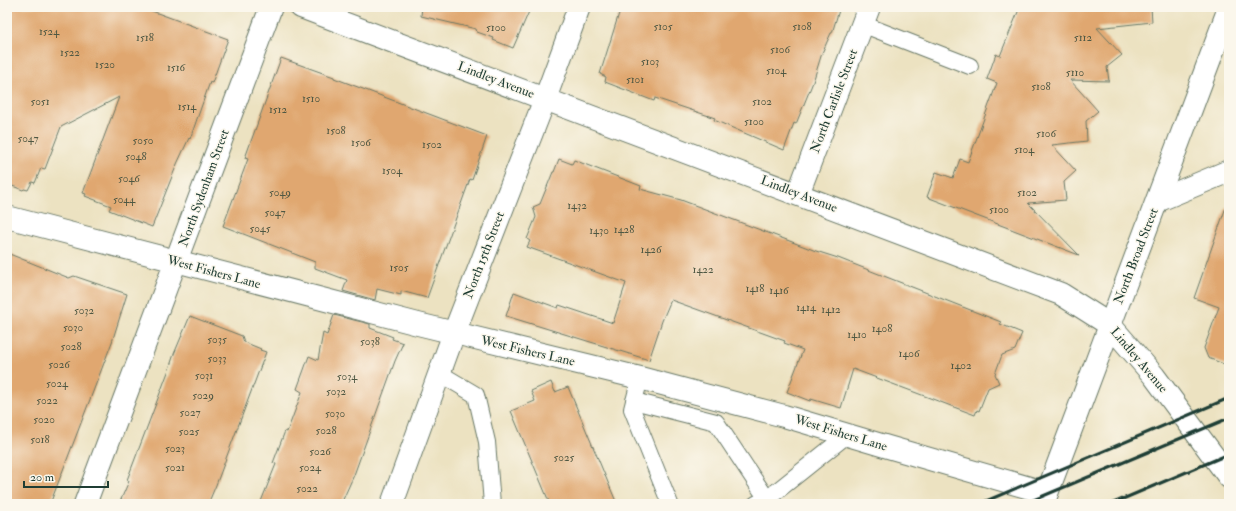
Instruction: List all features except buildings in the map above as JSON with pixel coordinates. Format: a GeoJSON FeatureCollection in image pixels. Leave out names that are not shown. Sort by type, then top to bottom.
{"type":"FeatureCollection","features":[{"type":"Feature","properties":{"kind":"street","name":"North Sydenham Street"},"geometry":{"type":"LineString","coordinates":[[85,504],[271,7]]}},
{"type":"Feature","properties":{"kind":"street","name":"Lindley Avenue"},"geometry":{"type":"LineString","coordinates":[[301,7],[1061,294],[1110,324],[1154,376],[1229,477]]}},
{"type":"Feature","properties":{"kind":"street","name":"North 15th Street"},"geometry":{"type":"LineString","coordinates":[[392,504],[454,333],[579,7]]}},
{"type":"Feature","properties":{"kind":"street","name":"North Broad Street"},"geometry":{"type":"LineString","coordinates":[[1045,498],[1229,8]]}},
{"type":"Feature","properties":{"kind":"street","name":"North Carlisle Street"},"geometry":{"type":"LineString","coordinates":[[798,194],[866,15]]}},
{"type":"Feature","properties":{"kind":"street"},"geometry":{"type":"LineString","coordinates":[[1156,201],[1229,171]]}},
{"type":"Feature","properties":{"kind":"street","name":"West Fishers Lane"},"geometry":{"type":"LineString","coordinates":[[7,218],[454,333],[640,378],[778,414],[1045,498]]}},
{"type":"Feature","properties":{"kind":"lane"},"geometry":{"type":"LineString","coordinates":[[866,15],[970,66]]}},
{"type":"Feature","properties":{"kind":"lane"},"geometry":{"type":"LineString","coordinates":[[439,373],[476,394],[487,442],[492,504]]}},
{"type":"Feature","properties":{"kind":"lane"},"geometry":{"type":"LineString","coordinates":[[640,378],[632,409],[670,504]]}},
{"type":"Feature","properties":{"kind":"lane"},"geometry":{"type":"LineString","coordinates":[[634,401],[716,422],[762,502],[847,435]]}},
{"type":"Feature","properties":{"kind":"railway"},"geometry":{"type":"LineString","coordinates":[[979,504],[1229,398]]}},
{"type":"Feature","properties":{"kind":"railway"},"geometry":{"type":"LineString","coordinates":[[1024,504],[1229,418]]}},
{"type":"Feature","properties":{"kind":"railway"},"geometry":{"type":"LineString","coordinates":[[1111,504],[1229,454]]}}]}
